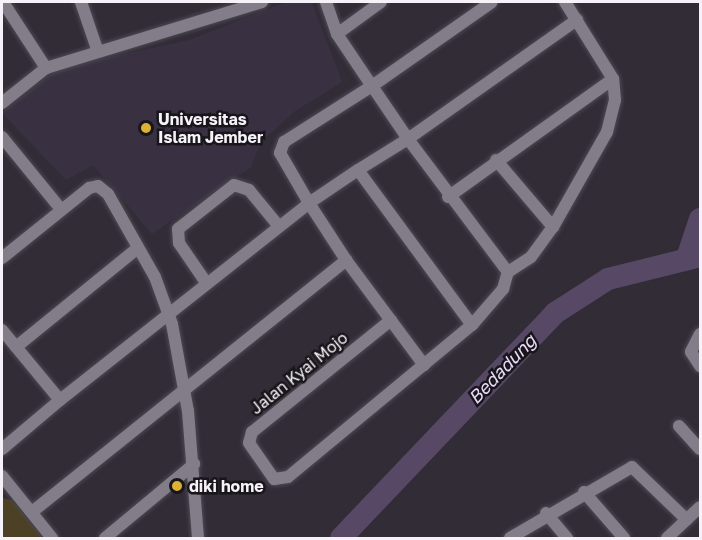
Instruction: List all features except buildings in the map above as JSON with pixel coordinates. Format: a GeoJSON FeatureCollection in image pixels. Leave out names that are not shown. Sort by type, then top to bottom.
{"type":"FeatureCollection","features":[{"type":"Feature","properties":{"kind":"street"},"geometry":{"type":"LineString","coordinates":[[3,2],[46,68]]}},
{"type":"Feature","properties":{"kind":"street"},"geometry":{"type":"LineString","coordinates":[[81,2],[97,49]]}},
{"type":"Feature","properties":{"kind":"street"},"geometry":{"type":"LineString","coordinates":[[2,103],[46,68],[97,49],[190,27],[262,2]]}},
{"type":"Feature","properties":{"kind":"street"},"geometry":{"type":"LineString","coordinates":[[326,2],[337,33],[408,140],[448,197],[508,272]]}},
{"type":"Feature","properties":{"kind":"street"},"geometry":{"type":"LineString","coordinates":[[337,33],[381,2]]}},
{"type":"Feature","properties":{"kind":"street"},"geometry":{"type":"LineString","coordinates":[[424,365],[346,260],[309,203],[280,149],[322,117],[372,86],[492,2]]}},
{"type":"Feature","properties":{"kind":"street"},"geometry":{"type":"LineString","coordinates":[[448,197],[496,160],[613,79],[565,2]]}},
{"type":"Feature","properties":{"kind":"street"},"geometry":{"type":"LineString","coordinates":[[2,449],[60,400],[170,314],[205,281],[277,224],[408,140],[577,20]]}},
{"type":"Feature","properties":{"kind":"street","name":"Jalan Kyai Mojo"},"geometry":{"type":"LineString","coordinates":[[391,320],[252,432],[250,447],[274,479],[283,480],[472,325],[503,289],[508,272],[531,257],[553,227],[607,132],[615,100],[613,79]]}},
{"type":"Feature","properties":{"kind":"street"},"geometry":{"type":"LineString","coordinates":[[2,137],[60,208]]}},
{"type":"Feature","properties":{"kind":"street"},"geometry":{"type":"LineString","coordinates":[[496,160],[553,227]]}},
{"type":"Feature","properties":{"kind":"street"},"geometry":{"type":"LineString","coordinates":[[358,170],[472,325]]}},
{"type":"Feature","properties":{"kind":"street"},"geometry":{"type":"LineString","coordinates":[[205,281],[177,240],[178,229],[234,185],[249,190],[277,224]]}},
{"type":"Feature","properties":{"kind":"street"},"geometry":{"type":"LineString","coordinates":[[2,258],[60,208],[98,186],[108,194],[138,248],[170,314],[184,386],[194,464],[198,538]]}},
{"type":"Feature","properties":{"kind":"street"},"geometry":{"type":"LineString","coordinates":[[16,347],[138,248]]}},
{"type":"Feature","properties":{"kind":"street"},"geometry":{"type":"LineString","coordinates":[[32,513],[184,386],[346,260]]}},
{"type":"Feature","properties":{"kind":"street"},"geometry":{"type":"LineString","coordinates":[[2,330],[60,400]]}},
{"type":"Feature","properties":{"kind":"street"},"geometry":{"type":"LineString","coordinates":[[700,334],[691,352],[700,366]]}},
{"type":"Feature","properties":{"kind":"street"},"geometry":{"type":"LineString","coordinates":[[680,426],[700,449]]}},
{"type":"Feature","properties":{"kind":"street"},"geometry":{"type":"LineString","coordinates":[[105,538],[194,464]]}},
{"type":"Feature","properties":{"kind":"street"},"geometry":{"type":"LineString","coordinates":[[510,538],[546,513],[632,467],[696,515],[667,538]]}},
{"type":"Feature","properties":{"kind":"street"},"geometry":{"type":"LineString","coordinates":[[4,484],[52,538]]}},
{"type":"Feature","properties":{"kind":"street"},"geometry":{"type":"LineString","coordinates":[[584,492],[624,538]]}},
{"type":"Feature","properties":{"kind":"street"},"geometry":{"type":"LineString","coordinates":[[546,513],[567,538]]}},
{"type":"Feature","properties":{"kind":"shaded area","name":"Universitas Islam Jember"},"geometry":{"type":"Polygon","coordinates":[[[286,2],[312,2],[342,82],[295,111],[261,142],[251,167],[152,234],[93,165],[66,180],[2,113],[58,68],[189,40],[286,2]]]}},
{"type":"Feature","properties":{"kind":"shaded area"},"geometry":{"type":"Polygon","coordinates":[[[2,498],[12,500],[43,538],[2,538],[2,498]]]}},
{"type":"Feature","properties":{"kind":"waterway"},"geometry":{"type":"LineString","coordinates":[[687,258],[700,219]]}},
{"type":"Feature","properties":{"kind":"waterway","name":"Bedadung"},"geometry":{"type":"LineString","coordinates":[[341,538],[555,313],[608,279],[700,256]]}},
{"type":"Feature","properties":{"kind":"place","name":"Universitas Islam Jember"},"geometry":{"type":"Point","coordinates":[146,128]}},
{"type":"Feature","properties":{"kind":"place","name":"diki home"},"geometry":{"type":"Point","coordinates":[177,486]}}]}
